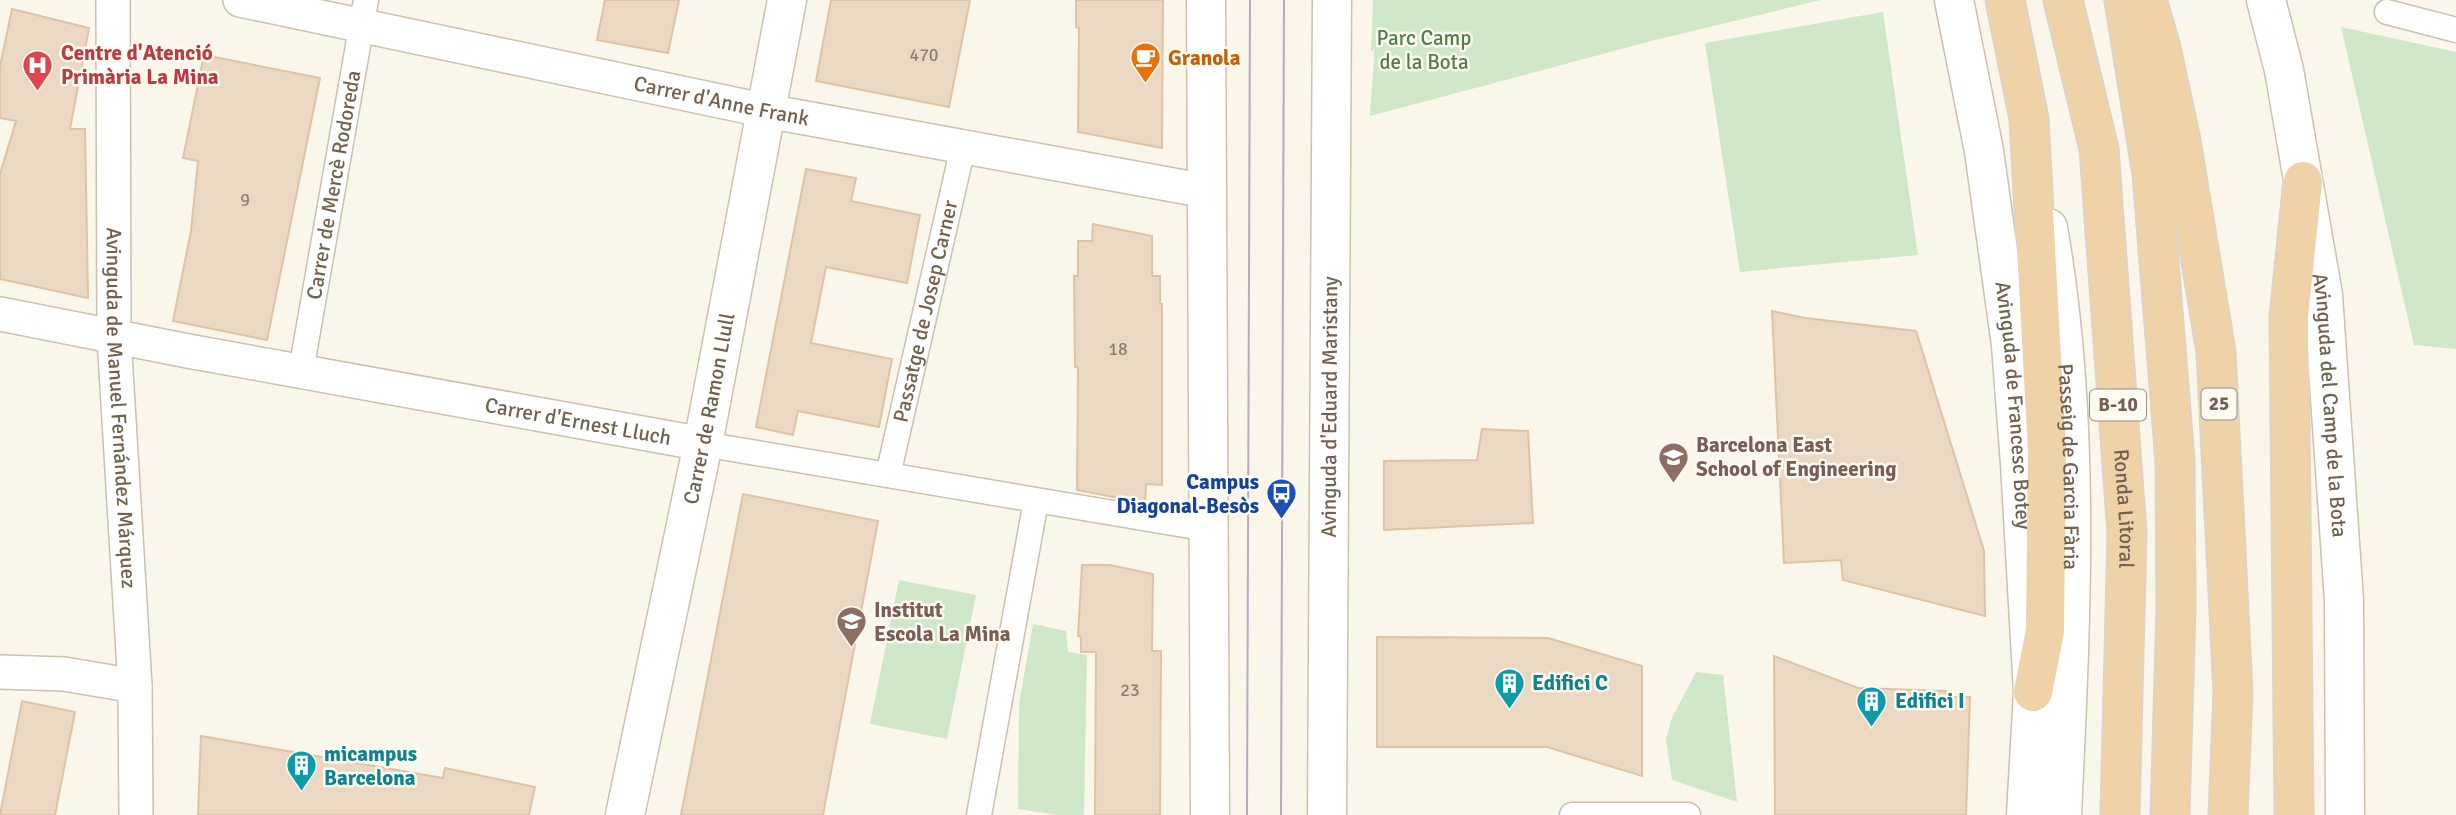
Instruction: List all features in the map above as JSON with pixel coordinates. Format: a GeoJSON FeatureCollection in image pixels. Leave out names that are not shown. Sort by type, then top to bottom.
{"type":"FeatureCollection","features":[{"type":"Feature","properties":{"kind":"highway"},"geometry":{"type":"LineString","coordinates":[[2005,0],[2029,119],[2047,451],[2045,631],[2033,692]]}},
{"type":"Feature","properties":{"kind":"highway","name":"Ronda Litoral"},"geometry":{"type":"LineString","coordinates":[[2063,0],[2099,149],[2127,533],[2120,815]]}},
{"type":"Feature","properties":{"kind":"highway","name":"B-10"},"geometry":{"type":"LineString","coordinates":[[2124,0],[2152,174],[2175,461],[2176,609],[2170,815]]}},
{"type":"Feature","properties":{"kind":"highway","name":"25"},"geometry":{"type":"LineString","coordinates":[[2147,0],[2161,48],[2181,141],[2216,352],[2233,692],[2228,815]]}},
{"type":"Feature","properties":{"kind":"highway"},"geometry":{"type":"LineString","coordinates":[[2294,815],[2289,317],[2303,181]]}},
{"type":"Feature","properties":{"kind":"main road","name":"Carrer de Ramon Llull"},"geometry":{"type":"LineString","coordinates":[[625,815],[703,444],[787,0]]}},
{"type":"Feature","properties":{"kind":"main road"},"geometry":{"type":"LineString","coordinates":[[1206,0],[1210,815]]}},
{"type":"Feature","properties":{"kind":"main road","name":"Avinguda d'Eduard Maristany"},"geometry":{"type":"LineString","coordinates":[[1327,815],[1332,0]]}},
{"type":"Feature","properties":{"kind":"main road","name":"Avinguda de Francesc Botey"},"geometry":{"type":"LineString","coordinates":[[1954,0],[1984,151],[2011,345],[2033,692],[2026,815]]}},
{"type":"Feature","properties":{"kind":"main road","name":"Avinguda del Camp de la Bota"},"geometry":{"type":"LineString","coordinates":[[2266,0],[2284,70],[2323,295],[2343,588],[2345,815]]}},
{"type":"Feature","properties":{"kind":"main road","name":"Passeig de Garcia Fària"},"geometry":{"type":"LineString","coordinates":[[2029,119],[2058,286],[2070,459],[2069,670],[2062,815]]}},
{"type":"Feature","properties":{"kind":"street","name":"Avinguda de Manuel Fernández Márquez"},"geometry":{"type":"LineString","coordinates":[[113,0],[114,337],[135,686],[135,815]]}},
{"type":"Feature","properties":{"kind":"street","name":"Carrer d'Anne Frank"},"geometry":{"type":"LineString","coordinates":[[240,0],[363,13],[767,111],[1206,191]]}},
{"type":"Feature","properties":{"kind":"street"},"geometry":{"type":"LineString","coordinates":[[2387,12],[2456,30]]}},
{"type":"Feature","properties":{"kind":"street","name":"Carrer de Mercè Rodoreda"},"geometry":{"type":"LineString","coordinates":[[301,371],[363,13]]}},
{"type":"Feature","properties":{"kind":"street","name":"Passatge de Josep Carner"},"geometry":{"type":"LineString","coordinates":[[888,475],[963,147]]}},
{"type":"Feature","properties":{"kind":"street","name":"Carrer d'Ernest Lluch"},"geometry":{"type":"LineString","coordinates":[[0,314],[703,444],[1208,529]]}},
{"type":"Feature","properties":{"kind":"street"},"geometry":{"type":"LineString","coordinates":[[979,815],[1036,501]]}},
{"type":"Feature","properties":{"kind":"street"},"geometry":{"type":"LineString","coordinates":[[0,672],[64,674],[135,686]]}},
{"type":"Feature","properties":{"kind":"street"},"geometry":{"type":"LineString","coordinates":[[1572,815],[1688,815]]}},
{"type":"Feature","properties":{"kind":"green space","name":"Parc Camp de la Bota"},"geometry":{"type":"Polygon","coordinates":[[[1373,0],[1821,0],[1655,40],[1370,116],[1374,57],[1374,49],[1371,52],[1373,0]]]}},
{"type":"Feature","properties":{"kind":"green space"},"geometry":{"type":"Polygon","coordinates":[[[1883,12],[1918,255],[1740,272],[1705,43],[1883,12]]]}},
{"type":"Feature","properties":{"kind":"green space"},"geometry":{"type":"Polygon","coordinates":[[[2341,27],[2456,52],[2456,349],[2414,345],[2341,27]]]}},
{"type":"Feature","properties":{"kind":"green space"},"geometry":{"type":"Polygon","coordinates":[[[899,580],[976,595],[947,739],[870,724],[899,580]]]}},
{"type":"Feature","properties":{"kind":"green space"},"geometry":{"type":"Polygon","coordinates":[[[1033,624],[1066,631],[1068,652],[1087,655],[1084,815],[1058,815],[1018,809],[1019,704],[1033,624]]]}},
{"type":"Feature","properties":{"kind":"green space"},"geometry":{"type":"Polygon","coordinates":[[[1696,672],[1723,675],[1737,802],[1672,780],[1666,739],[1672,718],[1696,672]]]}},
{"type":"Feature","properties":{"kind":"building"},"geometry":{"type":"Polygon","coordinates":[[[605,0],[679,0],[668,53],[597,40],[605,0]]]}},
{"type":"Feature","properties":{"kind":"building"},"geometry":{"type":"Polygon","coordinates":[[[831,0],[970,0],[949,107],[816,81],[831,0]]]}},
{"type":"Feature","properties":{"kind":"building"},"geometry":{"type":"Polygon","coordinates":[[[1076,0],[1163,0],[1162,148],[1078,132],[1079,28],[1076,27],[1076,0]]]}},
{"type":"Feature","properties":{"kind":"building"},"geometry":{"type":"Polygon","coordinates":[[[12,9],[89,28],[70,129],[85,129],[88,298],[0,279],[0,174],[16,121],[0,118],[0,66],[12,9]]]}},
{"type":"Feature","properties":{"kind":"building"},"geometry":{"type":"Polygon","coordinates":[[[204,55],[320,78],[267,340],[173,321],[191,231],[198,161],[183,158],[204,55]]]}},
{"type":"Feature","properties":{"kind":"building"},"geometry":{"type":"Polygon","coordinates":[[[806,169],[856,178],[851,201],[920,215],[907,283],[826,267],[811,343],[892,359],[879,427],[798,411],[793,435],[756,427],[806,169]]]}},
{"type":"Feature","properties":{"kind":"building"},"geometry":{"type":"Polygon","coordinates":[[[1093,224],[1152,236],[1152,276],[1160,276],[1162,485],[1146,484],[1145,503],[1077,490],[1078,367],[1075,367],[1074,276],[1078,276],[1078,241],[1092,241],[1093,224]]]}},
{"type":"Feature","properties":{"kind":"building"},"geometry":{"type":"Polygon","coordinates":[[[1772,311],[1805,318],[1916,331],[1984,551],[1985,616],[1843,580],[1841,560],[1784,563],[1772,311]]]}},
{"type":"Feature","properties":{"kind":"building"},"geometry":{"type":"Polygon","coordinates":[[[1482,429],[1528,431],[1533,523],[1384,530],[1384,461],[1477,460],[1482,429]]]}},
{"type":"Feature","properties":{"kind":"building"},"geometry":{"type":"Polygon","coordinates":[[[743,494],[878,521],[823,815],[681,815],[743,494]]]}},
{"type":"Feature","properties":{"kind":"building"},"geometry":{"type":"Polygon","coordinates":[[[1082,565],[1110,565],[1153,574],[1152,651],[1161,651],[1160,815],[1095,815],[1096,652],[1081,652],[1081,637],[1078,636],[1082,565]]]}},
{"type":"Feature","properties":{"kind":"building","name":"Edifici C"},"geometry":{"type":"Polygon","coordinates":[[[1377,637],[1548,638],[1642,666],[1642,776],[1547,747],[1377,747],[1377,637]]]}},
{"type":"Feature","properties":{"kind":"building","name":"Edifici I"},"geometry":{"type":"Polygon","coordinates":[[[1774,656],[1858,688],[1946,691],[1946,697],[1970,697],[1966,815],[1775,815],[1774,656]]]}},
{"type":"Feature","properties":{"kind":"building"},"geometry":{"type":"Polygon","coordinates":[[[22,701],[75,712],[55,815],[0,815],[22,701]]]}},
{"type":"Feature","properties":{"kind":"building","name":"micampus Barcelona"},"geometry":{"type":"Polygon","coordinates":[[[201,736],[443,778],[445,768],[535,787],[529,815],[198,815],[201,736]]]}},
{"type":"Feature","properties":{"kind":"tram line"},"geometry":{"type":"LineString","coordinates":[[1247,815],[1250,0]]}},
{"type":"Feature","properties":{"kind":"tram line"},"geometry":{"type":"LineString","coordinates":[[1281,815],[1284,0]]}},
{"type":"Feature","properties":{"kind":"place","name":"Granola"},"geometry":{"type":"Point","coordinates":[1145,85]}},
{"type":"Feature","properties":{"kind":"place","name":"Centre d'Atenció Primària La Mina"},"geometry":{"type":"Point","coordinates":[38,92]}},
{"type":"Feature","properties":{"kind":"place","name":"Barcelona East School of Engineering"},"geometry":{"type":"Point","coordinates":[1673,484]}},
{"type":"Feature","properties":{"kind":"place","name":"Campus Diagonal-Besòs"},"geometry":{"type":"Point","coordinates":[1282,521]}},
{"type":"Feature","properties":{"kind":"place","name":"Institut Escola La Mina"},"geometry":{"type":"Point","coordinates":[851,649]}},
{"type":"Feature","properties":{"kind":"place","name":"Edifici C"},"geometry":{"type":"Point","coordinates":[1509,710]}},
{"type":"Feature","properties":{"kind":"place","name":"Edifici I"},"geometry":{"type":"Point","coordinates":[1872,728]}},
{"type":"Feature","properties":{"kind":"place","name":"micampus Barcelona"},"geometry":{"type":"Point","coordinates":[301,793]}}]}
